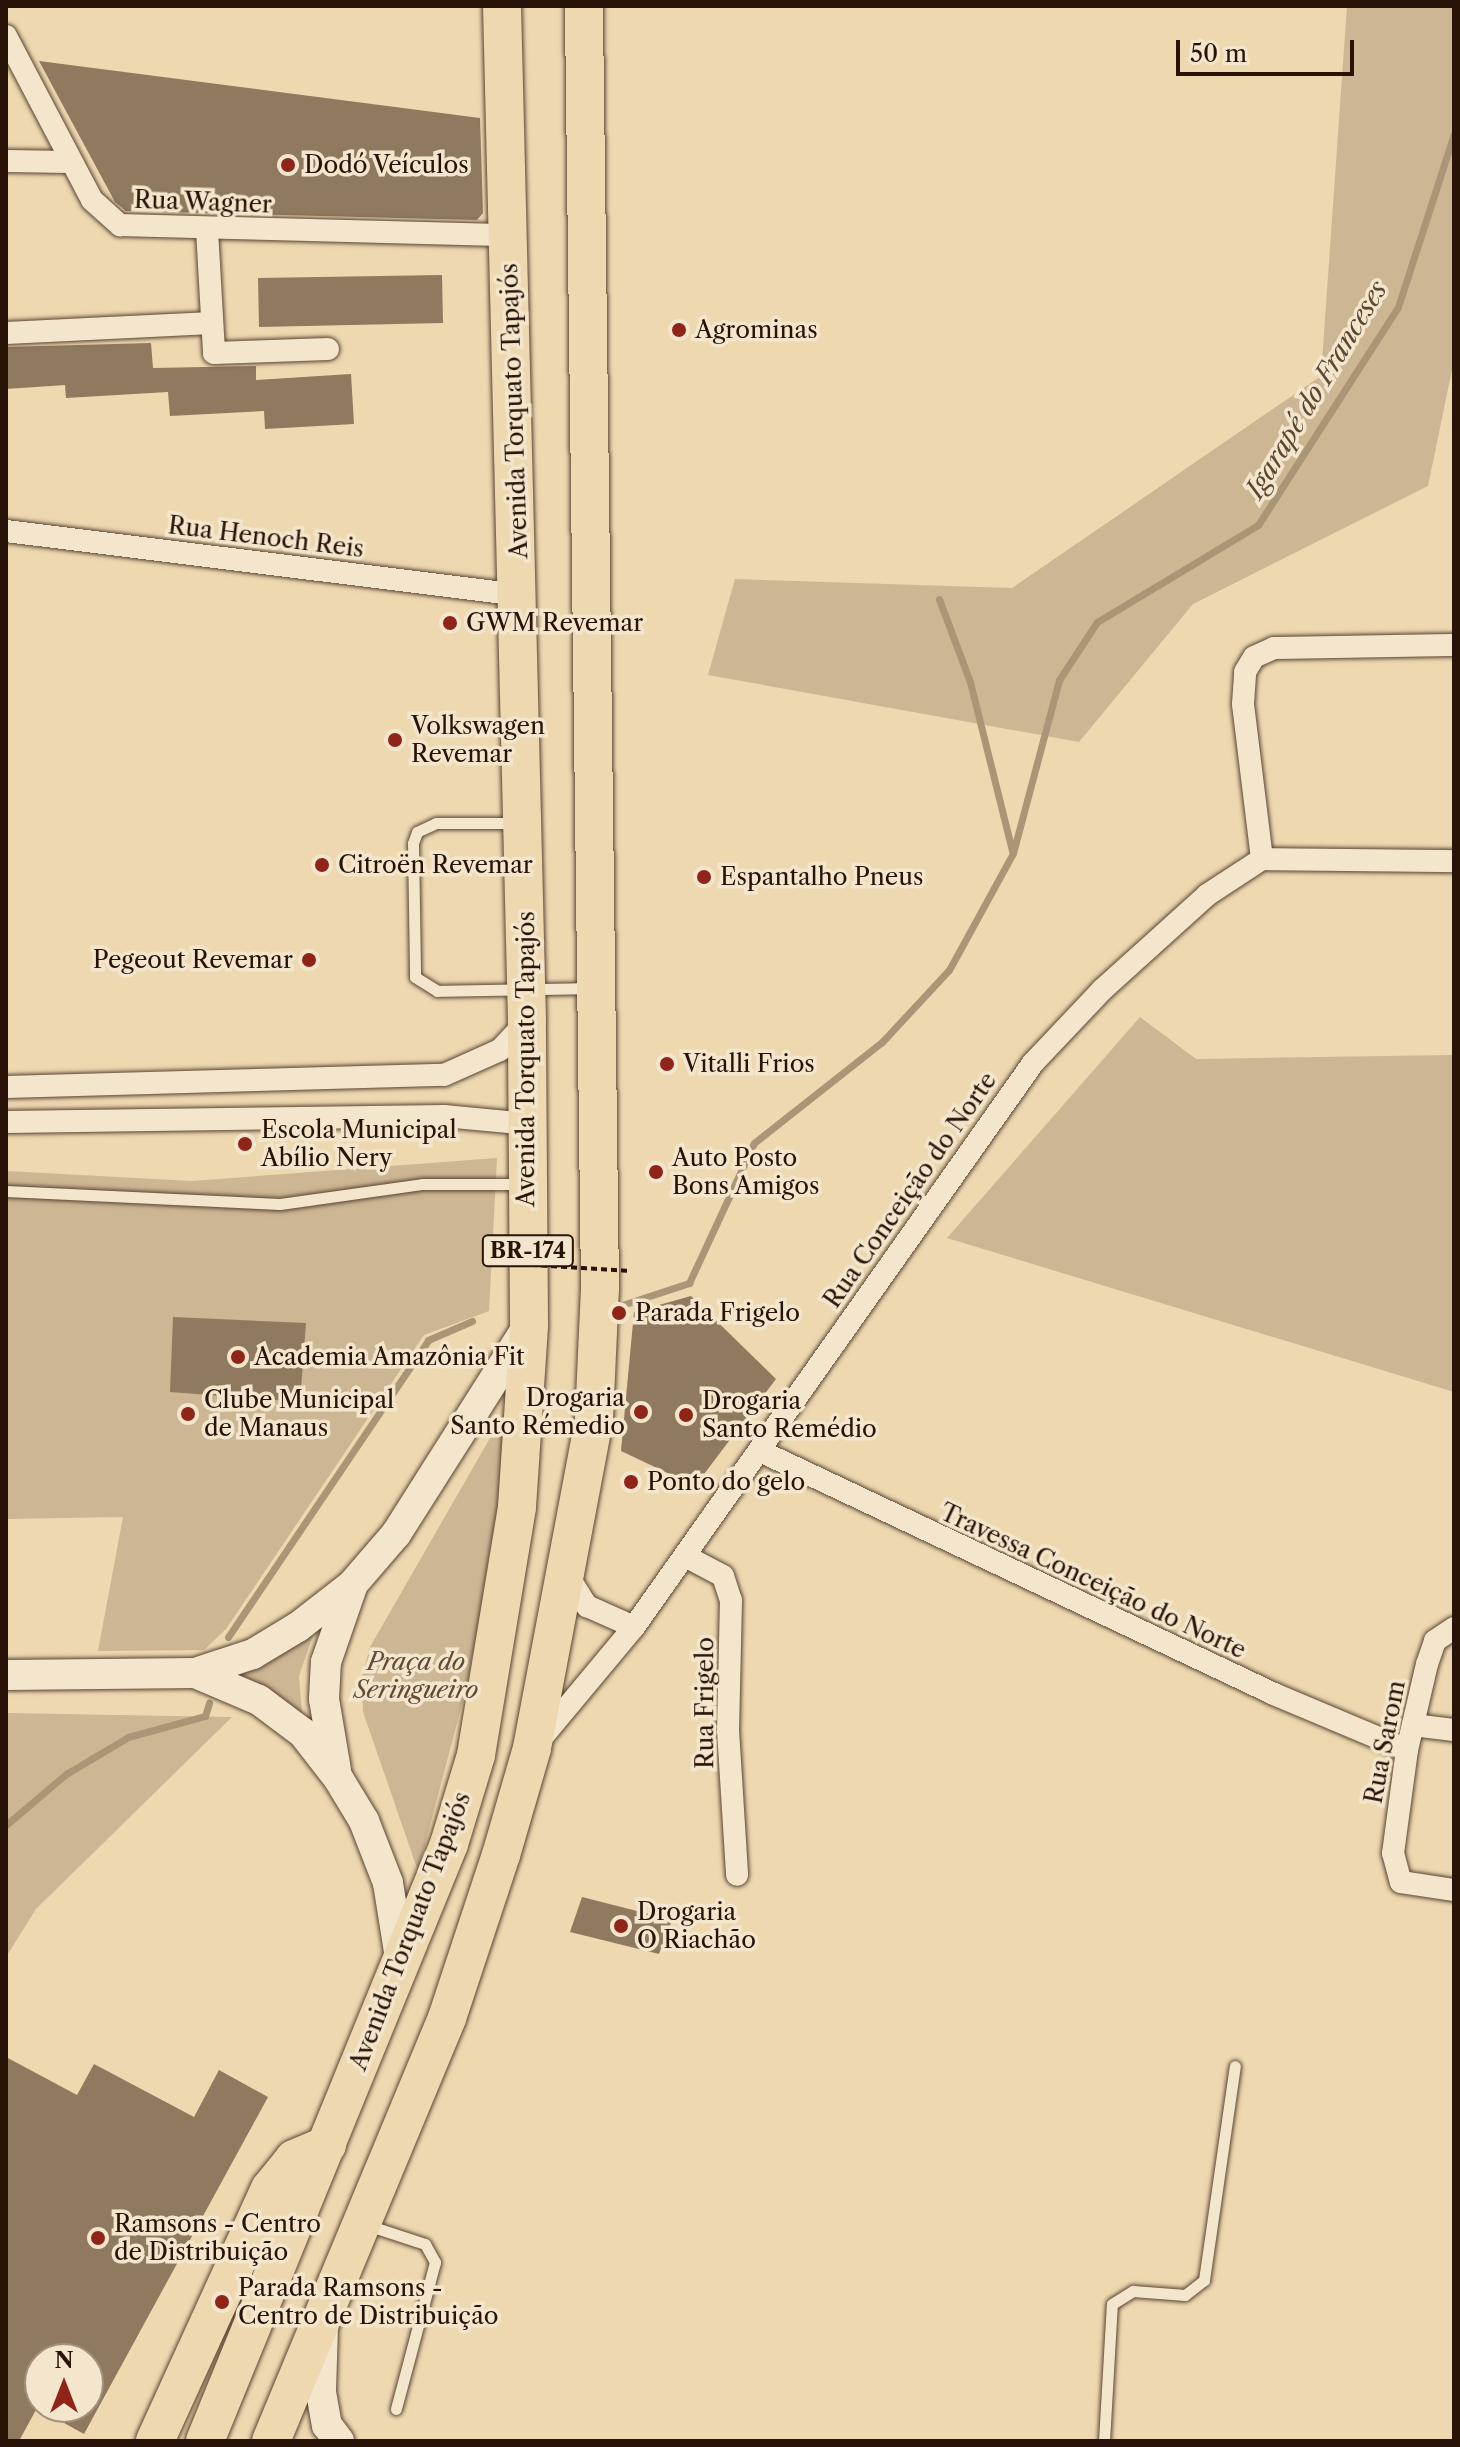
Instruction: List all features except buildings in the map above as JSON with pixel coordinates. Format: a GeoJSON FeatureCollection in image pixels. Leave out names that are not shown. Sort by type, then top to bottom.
{"type":"FeatureCollection","features":[{"type":"Feature","properties":{"kind":"highway","name":"Avenida Torquato Tapajós"},"geometry":{"type":"LineString","coordinates":[[205,2441],[449,1844],[476,1755],[517,1507],[529,1324],[527,1006],[520,595],[502,6]]}},
{"type":"Feature","properties":{"kind":"highway","name":"BR-174"},"geometry":{"type":"LineString","coordinates":[[271,2441],[447,2018],[532,1748],[568,1576],[594,1420],[598,1332],[596,988],[584,6]]}},
{"type":"Feature","properties":{"kind":"highway"},"geometry":{"type":"LineString","coordinates":[[155,2439],[270,2189],[294,2159],[327,2145]]}},
{"type":"Feature","properties":{"kind":"street","name":"Rua Wagner"},"geometry":{"type":"LineString","coordinates":[[6,36],[92,200],[120,225],[207,230],[508,235]]}},
{"type":"Feature","properties":{"kind":"street"},"geometry":{"type":"LineString","coordinates":[[6,161],[70,162]]}},
{"type":"Feature","properties":{"kind":"street"},"geometry":{"type":"LineString","coordinates":[[207,230],[214,353],[328,349]]}},
{"type":"Feature","properties":{"kind":"street"},"geometry":{"type":"LineString","coordinates":[[6,333],[212,323]]}},
{"type":"Feature","properties":{"kind":"street","name":"Rua Henoch Reis"},"geometry":{"type":"LineString","coordinates":[[6,531],[520,595]]}},
{"type":"Feature","properties":{"kind":"street"},"geometry":{"type":"LineString","coordinates":[[1454,645],[1274,648],[1254,657],[1245,672],[1243,704],[1262,859],[1454,861]]}},
{"type":"Feature","properties":{"kind":"street","name":"Rua Conceição do Norte"},"geometry":{"type":"LineString","coordinates":[[532,1748],[634,1627],[760,1451],[916,1221],[1033,1063],[1102,990],[1207,895],[1262,859]]}},
{"type":"Feature","properties":{"kind":"street"},"geometry":{"type":"LineString","coordinates":[[6,1087],[444,1075],[500,1050],[527,1006]]}},
{"type":"Feature","properties":{"kind":"street"},"geometry":{"type":"LineString","coordinates":[[259,1082],[261,1118]]}},
{"type":"Feature","properties":{"kind":"street"},"geometry":{"type":"LineString","coordinates":[[6,1122],[444,1116],[528,1124]]}},
{"type":"Feature","properties":{"kind":"street"},"geometry":{"type":"LineString","coordinates":[[6,1675],[195,1673],[253,1654],[352,1585],[396,1534],[529,1324]]}},
{"type":"Feature","properties":{"kind":"street","name":"Travessa Conceição do Norte"},"geometry":{"type":"LineString","coordinates":[[760,1451],[1274,1694],[1407,1750]]}},
{"type":"Feature","properties":{"kind":"street","name":"Rua Frigelo"},"geometry":{"type":"LineString","coordinates":[[685,1556],[723,1576],[731,1600],[728,1730],[737,1875]]}},
{"type":"Feature","properties":{"kind":"street"},"geometry":{"type":"LineString","coordinates":[[568,1576],[587,1606],[634,1627]]}},
{"type":"Feature","properties":{"kind":"street"},"geometry":{"type":"LineString","coordinates":[[338,1778],[324,1699],[326,1662],[352,1585]]}},
{"type":"Feature","properties":{"kind":"street","name":"Rua Sarom"},"geometry":{"type":"LineString","coordinates":[[1454,1628],[1435,1641],[1407,1750],[1393,1853],[1396,1876],[1416,1886],[1454,1890]]}},
{"type":"Feature","properties":{"kind":"street"},"geometry":{"type":"LineString","coordinates":[[195,1673],[259,1700],[303,1733],[338,1778],[364,1821],[388,1883],[401,1964]]}},
{"type":"Feature","properties":{"kind":"street"},"geometry":{"type":"LineString","coordinates":[[1413,1725],[1454,1730]]}},
{"type":"Feature","properties":{"kind":"street"},"geometry":{"type":"LineString","coordinates":[[323,2321],[321,2392],[327,2425],[339,2441]]}},
{"type":"Feature","properties":{"kind":"lane"},"geometry":{"type":"LineString","coordinates":[[523,823],[436,823],[417,832],[412,967],[424,986],[437,991],[527,1006],[596,988]]}},
{"type":"Feature","properties":{"kind":"lane"},"geometry":{"type":"LineString","coordinates":[[6,1191],[267,1204],[422,1184],[526,1184]]}},
{"type":"Feature","properties":{"kind":"lane"},"geometry":{"type":"LineString","coordinates":[[1104,2441],[1112,2304],[1133,2291],[1185,2295],[1204,2280],[1235,2066]]}},
{"type":"Feature","properties":{"kind":"lane"},"geometry":{"type":"LineString","coordinates":[[362,2223],[425,2244],[435,2262],[396,2409]]}},
{"type":"Feature","properties":{"kind":"path"},"geometry":{"type":"LineString","coordinates":[[501,1263],[631,1271]]}},
{"type":"Feature","properties":{"kind":"green space"},"geometry":{"type":"Polygon","coordinates":[[[1347,6],[1454,6],[1454,360],[1428,486],[1193,604],[1079,742],[708,675],[735,579],[1012,588],[1321,376],[1347,6]]]}},
{"type":"Feature","properties":{"kind":"green space"},"geometry":{"type":"Polygon","coordinates":[[[1140,1017],[1196,1059],[1454,1055],[1454,1392],[947,1238],[1140,1017]]]}},
{"type":"Feature","properties":{"kind":"green space","name":"Clube Municipal de Manaus"},"geometry":{"type":"Polygon","coordinates":[[[497,1158],[489,1311],[424,1335],[226,1629],[204,1650],[98,1651],[123,1517],[6,1519],[6,1171],[192,1181],[497,1158]]]}},
{"type":"Feature","properties":{"kind":"green space","name":"Praça do Seringueiro"},"geometry":{"type":"Polygon","coordinates":[[[509,1405],[498,1518],[467,1685],[418,1871],[363,1712],[362,1676],[370,1647],[509,1405]]]}},
{"type":"Feature","properties":{"kind":"green space","name":"Praça do Seringueiro"},"geometry":{"type":"Polygon","coordinates":[[[313,1635],[299,1676],[302,1713],[228,1675],[272,1659],[313,1635]]]}},
{"type":"Feature","properties":{"kind":"green space"},"geometry":{"type":"Polygon","coordinates":[[[6,1713],[232,1717],[36,1909],[6,1957],[6,1713]]]}},
{"type":"Feature","properties":{"kind":"waterway","name":"Igarapé do Franceses"},"geometry":{"type":"LineString","coordinates":[[622,1305],[689,1283],[754,1143],[882,1042],[949,970],[1013,853],[1059,680],[1097,622],[1258,525],[1398,307],[1454,134]]}},
{"type":"Feature","properties":{"kind":"waterway"},"geometry":{"type":"LineString","coordinates":[[939,599],[970,682],[1012,851]]}},
{"type":"Feature","properties":{"kind":"waterway"},"geometry":{"type":"LineString","coordinates":[[228,1637],[428,1340],[472,1321]]}},
{"type":"Feature","properties":{"kind":"waterway"},"geometry":{"type":"LineString","coordinates":[[6,1825],[66,1774],[128,1737],[205,1716],[209,1703]]}},
{"type":"Feature","properties":{"kind":"place","name":"Dodó Veículos"},"geometry":{"type":"Point","coordinates":[288,165]}},
{"type":"Feature","properties":{"kind":"place","name":"Agrominas"},"geometry":{"type":"Point","coordinates":[679,330]}},
{"type":"Feature","properties":{"kind":"place","name":"GWM Revemar"},"geometry":{"type":"Point","coordinates":[450,623]}},
{"type":"Feature","properties":{"kind":"place","name":"Volkswagen Revemar"},"geometry":{"type":"Point","coordinates":[395,740]}},
{"type":"Feature","properties":{"kind":"place","name":"Citroën Revemar"},"geometry":{"type":"Point","coordinates":[322,865]}},
{"type":"Feature","properties":{"kind":"place","name":"Espantalho Pneus"},"geometry":{"type":"Point","coordinates":[704,877]}},
{"type":"Feature","properties":{"kind":"place","name":"Pegeout Revemar"},"geometry":{"type":"Point","coordinates":[309,960]}},
{"type":"Feature","properties":{"kind":"place","name":"Vitalli Frios"},"geometry":{"type":"Point","coordinates":[667,1064]}},
{"type":"Feature","properties":{"kind":"place","name":"Escola Municipal Abílio Nery"},"geometry":{"type":"Point","coordinates":[245,1144]}},
{"type":"Feature","properties":{"kind":"place","name":"Auto Posto Bons Amigos"},"geometry":{"type":"Point","coordinates":[656,1172]}},
{"type":"Feature","properties":{"kind":"place","name":"Parada Frigelo"},"geometry":{"type":"Point","coordinates":[619,1313]}},
{"type":"Feature","properties":{"kind":"place","name":"Academia Amazônia Fit"},"geometry":{"type":"Point","coordinates":[238,1357]}},
{"type":"Feature","properties":{"kind":"place","name":"Drogaria Santo Rémedio"},"geometry":{"type":"Point","coordinates":[641,1412]}},
{"type":"Feature","properties":{"kind":"place","name":"Clube Municipal de Manaus"},"geometry":{"type":"Point","coordinates":[188,1414]}},
{"type":"Feature","properties":{"kind":"place","name":"Drogaria Santo Remédio"},"geometry":{"type":"Point","coordinates":[686,1415]}},
{"type":"Feature","properties":{"kind":"place","name":"Ponto do gelo"},"geometry":{"type":"Point","coordinates":[631,1482]}},
{"type":"Feature","properties":{"kind":"place","name":"Drogaria O Riachão"},"geometry":{"type":"Point","coordinates":[621,1926]}},
{"type":"Feature","properties":{"kind":"place","name":"Ramsons - Centro de Distribuição"},"geometry":{"type":"Point","coordinates":[98,2238]}},
{"type":"Feature","properties":{"kind":"place","name":"Parada Ramsons - Centro de Distribuição"},"geometry":{"type":"Point","coordinates":[222,2302]}}]}
